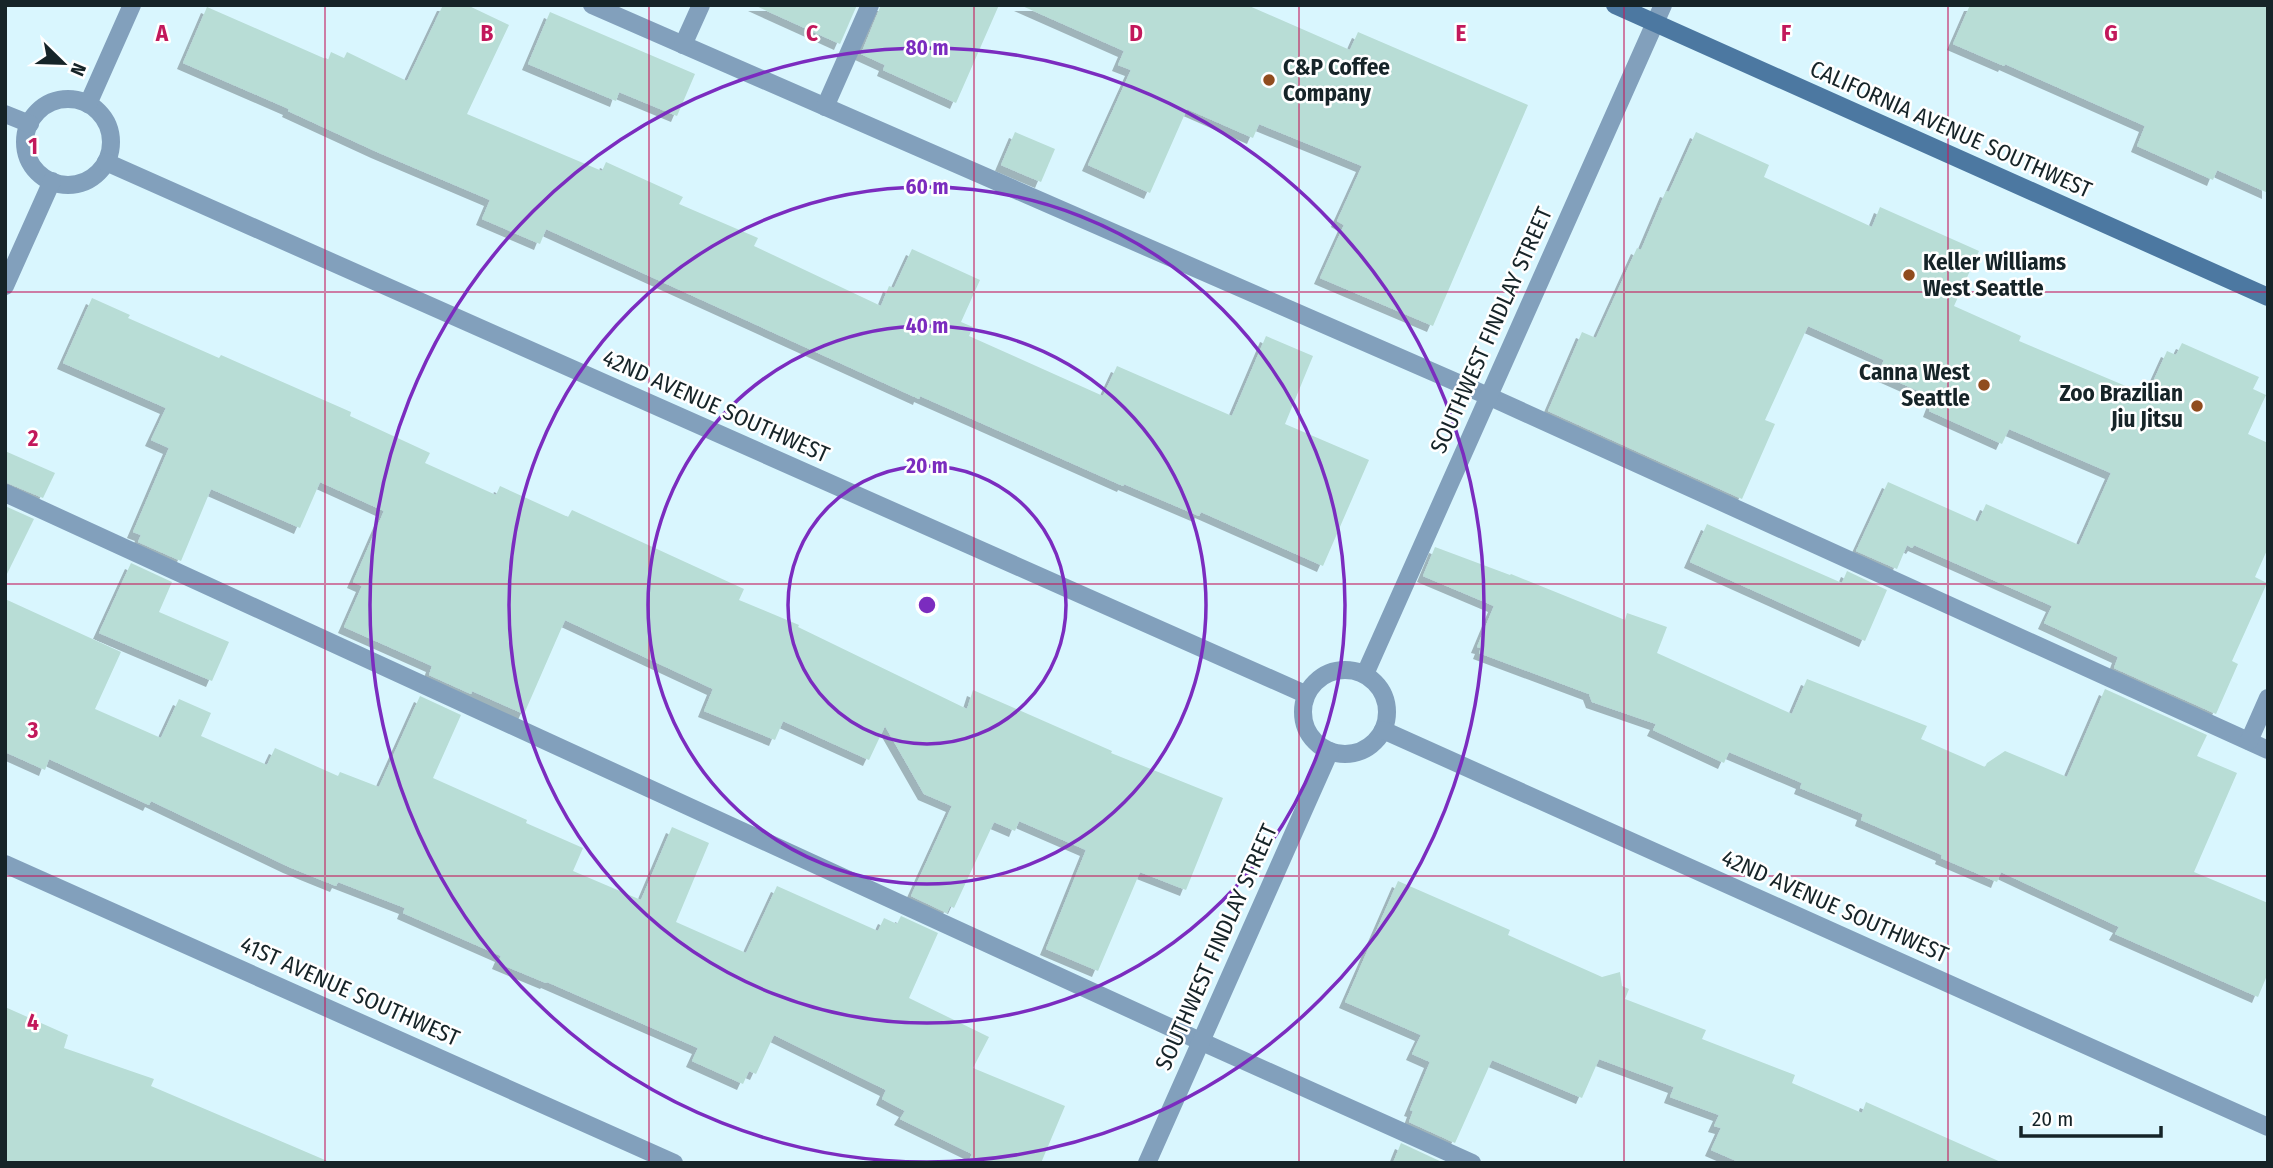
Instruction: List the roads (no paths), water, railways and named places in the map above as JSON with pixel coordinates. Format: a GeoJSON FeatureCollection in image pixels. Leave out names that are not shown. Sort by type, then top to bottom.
{"type":"FeatureCollection","features":[{"type":"Feature","properties":{"kind":"main road","name":"CALIFORNIA AVENUE SOUTHWEST"},"geometry":{"type":"LineString","coordinates":[[1615,5],[2268,298]]}},
{"type":"Feature","properties":{"kind":"street"},"geometry":{"type":"LineString","coordinates":[[88,104],[131,5]]}},
{"type":"Feature","properties":{"kind":"street"},"geometry":{"type":"LineString","coordinates":[[592,5],[1488,396],[2268,750]]}},
{"type":"Feature","properties":{"kind":"street"},"geometry":{"type":"LineString","coordinates":[[683,45],[701,5]]}},
{"type":"Feature","properties":{"kind":"street"},"geometry":{"type":"LineString","coordinates":[[825,107],[870,5]]}},
{"type":"Feature","properties":{"kind":"street","name":"SOUTHWEST FINDLAY STREET"},"geometry":{"type":"LineString","coordinates":[[1365,674],[1663,5]]}},
{"type":"Feature","properties":{"kind":"street"},"geometry":{"type":"LineString","coordinates":[[69,99],[88,104],[104,117],[110,130],[111,144],[106,162],[88,181],[74,185],[45,179],[34,169],[27,156],[25,143],[30,124],[43,107],[55,101],[69,99]]}},
{"type":"Feature","properties":{"kind":"street"},"geometry":{"type":"LineString","coordinates":[[5,114],[30,124]]}},
{"type":"Feature","properties":{"kind":"street","name":"42ND AVENUE SOUTHWEST"},"geometry":{"type":"LineString","coordinates":[[106,162],[1305,694]]}},
{"type":"Feature","properties":{"kind":"street"},"geometry":{"type":"LineString","coordinates":[[5,286],[52,181]]}},
{"type":"Feature","properties":{"kind":"street"},"geometry":{"type":"LineString","coordinates":[[5,493],[1472,1163]]}},
{"type":"Feature","properties":{"kind":"street"},"geometry":{"type":"LineString","coordinates":[[1336,670],[1352,670],[1365,674],[1384,696],[1387,709],[1383,730],[1371,745],[1360,751],[1347,754],[1321,747],[1311,738],[1305,726],[1305,694],[1323,675],[1336,670]]}},
{"type":"Feature","properties":{"kind":"street"},"geometry":{"type":"LineString","coordinates":[[2249,741],[2268,698]]}},
{"type":"Feature","properties":{"kind":"street","name":"42ND AVENUE SOUTHWEST"},"geometry":{"type":"LineString","coordinates":[[1383,730],[2268,1127]]}},
{"type":"Feature","properties":{"kind":"street","name":"SOUTHWEST FINDLAY STREET"},"geometry":{"type":"LineString","coordinates":[[1147,1163],[1331,751]]}},
{"type":"Feature","properties":{"kind":"street","name":"41ST AVENUE SOUTHWEST"},"geometry":{"type":"LineString","coordinates":[[5,864],[674,1163]]}},
{"type":"Feature","properties":{"kind":"place","name":"C&P Coffee Company"},"geometry":{"type":"Point","coordinates":[1269,80]}},
{"type":"Feature","properties":{"kind":"place","name":"Keller Williams West Seattle"},"geometry":{"type":"Point","coordinates":[1909,275]}},
{"type":"Feature","properties":{"kind":"place","name":"Canna West Seattle"},"geometry":{"type":"Point","coordinates":[1984,385]}},
{"type":"Feature","properties":{"kind":"place","name":"Zoo Brazilian Jiu Jitsu"},"geometry":{"type":"Point","coordinates":[2197,406]}}]}
